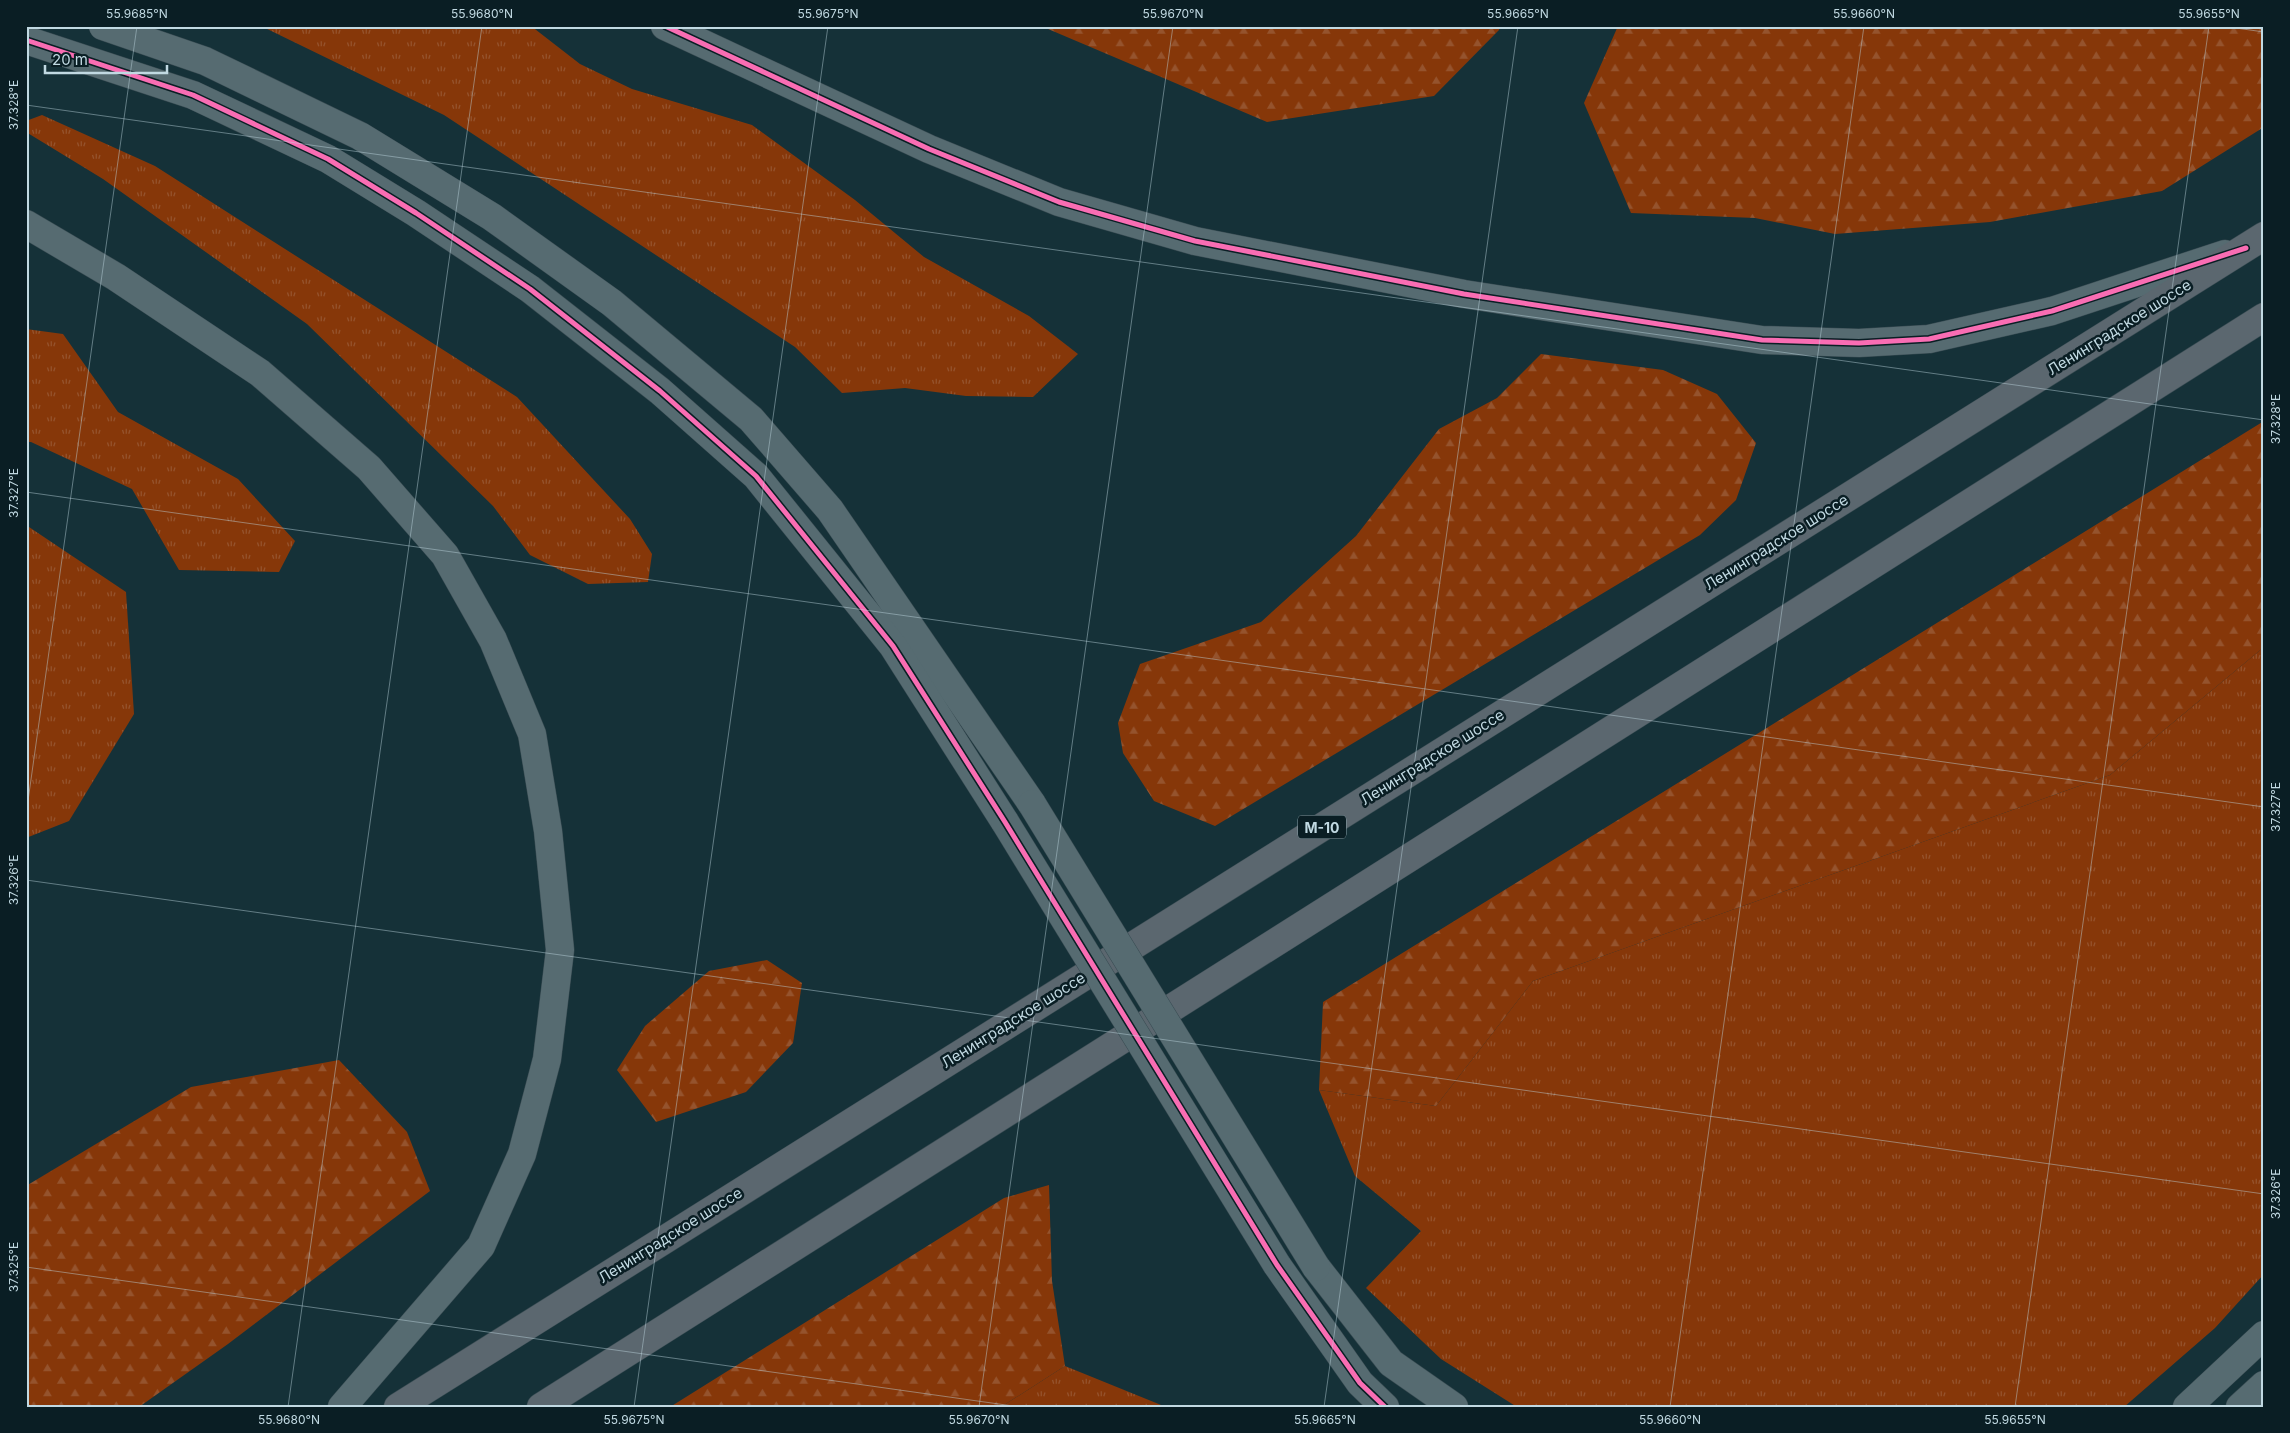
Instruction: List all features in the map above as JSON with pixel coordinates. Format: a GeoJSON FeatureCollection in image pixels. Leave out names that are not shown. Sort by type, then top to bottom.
{"type":"FeatureCollection","features":[{"type":"Feature","properties":{"kind":"highway","name":"Ленинградское шоссе"},"geometry":{"type":"LineString","coordinates":[[398,1407],[2255,242]]}},
{"type":"Feature","properties":{"kind":"highway"},"geometry":{"type":"LineString","coordinates":[[541,1407],[2264,316]]}},
{"type":"Feature","properties":{"kind":"street"},"geometry":{"type":"LineString","coordinates":[[103,26],[206,60],[360,136],[492,217],[612,303],[751,419],[830,510],[1032,804],[1316,1267],[1391,1363],[1454,1407]]}},
{"type":"Feature","properties":{"kind":"street"},"geometry":{"type":"LineString","coordinates":[[665,26],[929,149],[1042,195],[1195,241],[1464,294],[1762,340],[1859,343],[1929,339],[2052,311],[2255,242]]}},
{"type":"Feature","properties":{"kind":"street"},"geometry":{"type":"LineString","coordinates":[[26,40],[193,95],[328,159],[416,213],[530,289],[660,391],[756,476],[893,646],[1004,822],[1277,1265],[1360,1383],[1385,1407]]}},
{"type":"Feature","properties":{"kind":"street"},"geometry":{"type":"LineString","coordinates":[[26,224],[116,277],[260,373],[369,468],[445,555],[493,640],[532,734],[548,831],[560,950],[547,1060],[522,1154],[481,1246],[342,1407]]}},
{"type":"Feature","properties":{"kind":"street"},"geometry":{"type":"LineString","coordinates":[[2187,1407],[2264,1335]]}},
{"type":"Feature","properties":{"kind":"street"},"geometry":{"type":"LineString","coordinates":[[2240,1407],[2264,1385]]}},
{"type":"Feature","properties":{"kind":"green space"},"geometry":{"type":"Polygon","coordinates":[[[261,26],[531,26],[580,64],[632,89],[752,125],[855,200],[924,257],[1029,316],[1078,354],[1033,397],[966,396],[905,388],[842,393],[795,347],[444,115],[261,26]]]}},
{"type":"Feature","properties":{"kind":"green space"},"geometry":{"type":"Polygon","coordinates":[[[1041,26],[1500,26],[1499,30],[1434,96],[1267,122],[1041,26]]]}},
{"type":"Feature","properties":{"kind":"green space"},"geometry":{"type":"Polygon","coordinates":[[[1618,26],[2264,26],[2264,127],[2162,191],[1990,222],[1835,234],[1755,218],[1631,213],[1584,103],[1618,26]]]}},
{"type":"Feature","properties":{"kind":"green space"},"geometry":{"type":"Polygon","coordinates":[[[42,115],[155,166],[517,397],[630,519],[652,554],[648,582],[588,584],[530,555],[493,506],[307,324],[103,179],[26,132],[26,121],[42,115]]]}},
{"type":"Feature","properties":{"kind":"green space"},"geometry":{"type":"Polygon","coordinates":[[[26,329],[63,334],[118,412],[238,479],[295,541],[279,572],[179,570],[132,489],[31,442],[26,442],[26,329]]]}},
{"type":"Feature","properties":{"kind":"green space"},"geometry":{"type":"Polygon","coordinates":[[[1541,354],[1663,370],[1717,394],[1756,443],[1736,500],[1700,535],[1215,826],[1154,801],[1123,753],[1118,723],[1140,664],[1261,622],[1356,536],[1439,429],[1497,398],[1541,354]]]}},
{"type":"Feature","properties":{"kind":"green space"},"geometry":{"type":"Polygon","coordinates":[[[2264,421],[2264,647],[2110,775],[1533,981],[1436,1106],[1319,1090],[1323,1002],[2264,421]]]}},
{"type":"Feature","properties":{"kind":"green space"},"geometry":{"type":"Polygon","coordinates":[[[26,525],[126,592],[134,714],[69,821],[26,838],[26,525]]]}},
{"type":"Feature","properties":{"kind":"green space"},"geometry":{"type":"Polygon","coordinates":[[[2264,647],[2264,1274],[2215,1328],[2124,1407],[1517,1407],[1441,1359],[1366,1288],[1421,1231],[1355,1176],[1319,1090],[1436,1106],[1533,981],[2110,775],[2264,647]]]}},
{"type":"Feature","properties":{"kind":"green space"},"geometry":{"type":"Polygon","coordinates":[[[767,960],[802,983],[793,1043],[746,1092],[656,1122],[617,1070],[645,1026],[709,971],[767,960]]]}},
{"type":"Feature","properties":{"kind":"green space"},"geometry":{"type":"Polygon","coordinates":[[[339,1060],[407,1132],[430,1191],[228,1344],[139,1407],[26,1407],[26,1186],[191,1087],[339,1060]]]}},
{"type":"Feature","properties":{"kind":"green space"},"geometry":{"type":"Polygon","coordinates":[[[1049,1185],[1052,1281],[1065,1366],[1001,1407],[670,1407],[1004,1198],[1049,1185]]]}},
{"type":"Feature","properties":{"kind":"green space"},"geometry":{"type":"Polygon","coordinates":[[[1065,1366],[1166,1407],[1001,1407],[1065,1366]]]}},
{"type":"Feature","properties":{"kind":"cycle path"},"geometry":{"type":"LineString","coordinates":[[665,26],[929,149],[1059,202],[1195,241],[1464,294],[1762,340],[1859,343],[1929,339],[2052,311],[2246,248]]}},
{"type":"Feature","properties":{"kind":"cycle path"},"geometry":{"type":"LineString","coordinates":[[26,40],[193,95],[328,159],[416,213],[530,289],[660,391],[756,476],[893,646],[1005,822],[1277,1265],[1360,1383],[1385,1407]]}}]}
